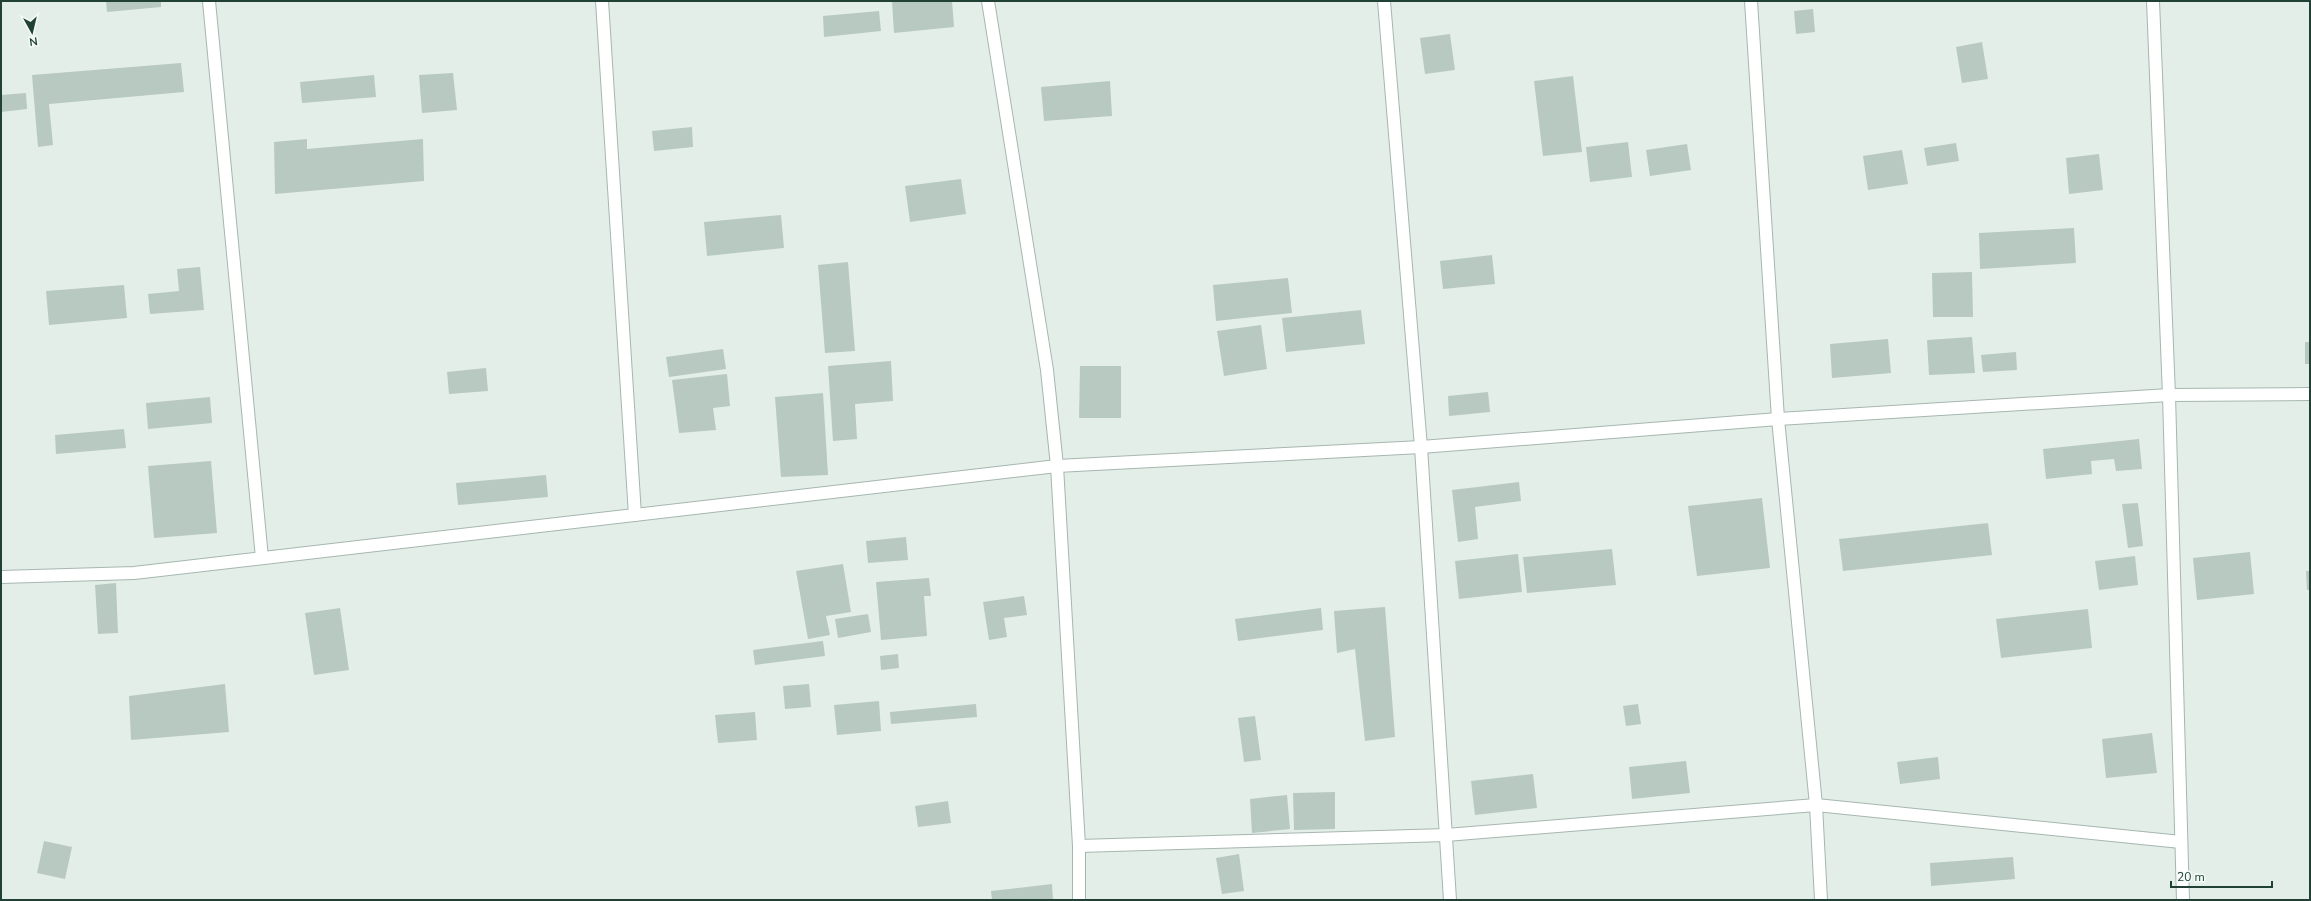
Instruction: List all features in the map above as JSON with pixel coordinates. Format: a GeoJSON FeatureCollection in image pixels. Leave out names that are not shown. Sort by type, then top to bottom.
{"type":"FeatureCollection","features":[{"type":"Feature","properties":{"kind":"street"},"geometry":{"type":"LineString","coordinates":[[209,1],[262,558]]}},
{"type":"Feature","properties":{"kind":"street"},"geometry":{"type":"LineString","coordinates":[[602,1],[635,515]]}},
{"type":"Feature","properties":{"kind":"street"},"geometry":{"type":"LineString","coordinates":[[988,1],[1047,370],[1057,466],[1079,846],[1079,900]]}},
{"type":"Feature","properties":{"kind":"street"},"geometry":{"type":"LineString","coordinates":[[1384,1],[1421,447],[1450,900]]}},
{"type":"Feature","properties":{"kind":"street"},"geometry":{"type":"LineString","coordinates":[[1751,1],[1778,419],[1816,805],[1821,900]]}},
{"type":"Feature","properties":{"kind":"street"},"geometry":{"type":"LineString","coordinates":[[2152,1],[2169,395],[2183,900]]}},
{"type":"Feature","properties":{"kind":"street"},"geometry":{"type":"LineString","coordinates":[[1,577],[134,573],[1057,466],[1421,447],[1778,419],[2169,395],[2310,394]]}},
{"type":"Feature","properties":{"kind":"street"},"geometry":{"type":"LineString","coordinates":[[1079,846],[1446,835],[1816,805],[2181,842]]}},
{"type":"Feature","properties":{"kind":"building"},"geometry":{"type":"Polygon","coordinates":[[[106,1],[161,1],[161,7],[107,12],[106,1]]]}},
{"type":"Feature","properties":{"kind":"building"},"geometry":{"type":"Polygon","coordinates":[[[892,1],[952,1],[954,27],[894,33],[892,1]]]}},
{"type":"Feature","properties":{"kind":"building"},"geometry":{"type":"Polygon","coordinates":[[[1813,9],[1815,32],[1796,34],[1794,11],[1813,9]]]}},
{"type":"Feature","properties":{"kind":"building"},"geometry":{"type":"Polygon","coordinates":[[[879,11],[881,31],[824,37],[823,16],[879,11]]]}},
{"type":"Feature","properties":{"kind":"building"},"geometry":{"type":"Polygon","coordinates":[[[1450,34],[1455,70],[1425,74],[1420,38],[1450,34]]]}},
{"type":"Feature","properties":{"kind":"building"},"geometry":{"type":"Polygon","coordinates":[[[1982,42],[1988,79],[1962,83],[1956,47],[1982,42]]]}},
{"type":"Feature","properties":{"kind":"building"},"geometry":{"type":"Polygon","coordinates":[[[181,63],[184,92],[49,104],[53,145],[38,147],[32,75],[181,63]]]}},
{"type":"Feature","properties":{"kind":"building"},"geometry":{"type":"Polygon","coordinates":[[[453,73],[457,110],[422,113],[419,75],[453,73]]]}},
{"type":"Feature","properties":{"kind":"building"},"geometry":{"type":"Polygon","coordinates":[[[374,75],[376,97],[302,103],[300,82],[374,75]]]}},
{"type":"Feature","properties":{"kind":"building"},"geometry":{"type":"Polygon","coordinates":[[[1573,76],[1582,152],[1543,156],[1534,81],[1573,76]]]}},
{"type":"Feature","properties":{"kind":"building"},"geometry":{"type":"Polygon","coordinates":[[[1110,81],[1112,116],[1044,121],[1041,87],[1110,81]]]}},
{"type":"Feature","properties":{"kind":"building"},"geometry":{"type":"Polygon","coordinates":[[[26,93],[27,109],[1,112],[1,95],[26,93]]]}},
{"type":"Feature","properties":{"kind":"building"},"geometry":{"type":"Polygon","coordinates":[[[692,127],[693,147],[654,151],[652,131],[692,127]]]}},
{"type":"Feature","properties":{"kind":"building"},"geometry":{"type":"Polygon","coordinates":[[[307,139],[307,149],[423,139],[424,181],[275,194],[274,142],[307,139]]]}},
{"type":"Feature","properties":{"kind":"building"},"geometry":{"type":"Polygon","coordinates":[[[1628,142],[1632,177],[1590,182],[1586,147],[1628,142]]]}},
{"type":"Feature","properties":{"kind":"building"},"geometry":{"type":"Polygon","coordinates":[[[1956,143],[1959,161],[1927,166],[1924,148],[1956,143]]]}},
{"type":"Feature","properties":{"kind":"building"},"geometry":{"type":"Polygon","coordinates":[[[1687,144],[1691,170],[1650,176],[1646,150],[1687,144]]]}},
{"type":"Feature","properties":{"kind":"building"},"geometry":{"type":"Polygon","coordinates":[[[1902,150],[1908,184],[1868,190],[1863,156],[1902,150]]]}},
{"type":"Feature","properties":{"kind":"building"},"geometry":{"type":"Polygon","coordinates":[[[2099,154],[2103,190],[2069,194],[2066,158],[2099,154]]]}},
{"type":"Feature","properties":{"kind":"building"},"geometry":{"type":"Polygon","coordinates":[[[961,179],[966,214],[910,222],[905,186],[961,179]]]}},
{"type":"Feature","properties":{"kind":"building"},"geometry":{"type":"Polygon","coordinates":[[[781,215],[784,248],[707,256],[704,222],[781,215]]]}},
{"type":"Feature","properties":{"kind":"building"},"geometry":{"type":"Polygon","coordinates":[[[2074,228],[2076,263],[1980,269],[1979,233],[2074,228]]]}},
{"type":"Feature","properties":{"kind":"building"},"geometry":{"type":"Polygon","coordinates":[[[1492,255],[1495,284],[1443,289],[1440,261],[1492,255]]]}},
{"type":"Feature","properties":{"kind":"building"},"geometry":{"type":"Polygon","coordinates":[[[848,262],[855,351],[825,353],[818,265],[848,262]]]}},
{"type":"Feature","properties":{"kind":"building"},"geometry":{"type":"Polygon","coordinates":[[[200,267],[204,310],[150,314],[148,294],[179,291],[177,269],[200,267]]]}},
{"type":"Feature","properties":{"kind":"building"},"geometry":{"type":"Polygon","coordinates":[[[1972,272],[1973,317],[1933,317],[1932,273],[1972,272]]]}},
{"type":"Feature","properties":{"kind":"building"},"geometry":{"type":"Polygon","coordinates":[[[1288,278],[1292,313],[1216,321],[1213,285],[1288,278]]]}},
{"type":"Feature","properties":{"kind":"building"},"geometry":{"type":"Polygon","coordinates":[[[124,285],[127,318],[49,325],[46,291],[124,285]]]}},
{"type":"Feature","properties":{"kind":"building"},"geometry":{"type":"Polygon","coordinates":[[[1361,310],[1365,344],[1286,352],[1282,318],[1361,310]]]}},
{"type":"Feature","properties":{"kind":"building"},"geometry":{"type":"Polygon","coordinates":[[[1261,325],[1267,369],[1224,376],[1217,331],[1261,325]]]}},
{"type":"Feature","properties":{"kind":"building"},"geometry":{"type":"Polygon","coordinates":[[[1972,337],[1975,373],[1929,375],[1927,340],[1972,337]]]}},
{"type":"Feature","properties":{"kind":"building"},"geometry":{"type":"Polygon","coordinates":[[[1888,339],[1891,373],[1832,378],[1830,344],[1888,339]]]}},
{"type":"Feature","properties":{"kind":"building"},"geometry":{"type":"Polygon","coordinates":[[[2305,342],[2310,342],[2310,364],[2305,364],[2305,342]]]}},
{"type":"Feature","properties":{"kind":"building"},"geometry":{"type":"Polygon","coordinates":[[[723,349],[726,369],[669,377],[666,357],[723,349]]]}},
{"type":"Feature","properties":{"kind":"building"},"geometry":{"type":"Polygon","coordinates":[[[2016,352],[2017,370],[1983,372],[1981,355],[2016,352]]]}},
{"type":"Feature","properties":{"kind":"building"},"geometry":{"type":"Polygon","coordinates":[[[891,361],[893,401],[855,404],[857,439],[833,441],[828,366],[891,361]]]}},
{"type":"Feature","properties":{"kind":"building"},"geometry":{"type":"Polygon","coordinates":[[[1080,366],[1121,366],[1121,418],[1079,418],[1080,366]]]}},
{"type":"Feature","properties":{"kind":"building"},"geometry":{"type":"Polygon","coordinates":[[[486,368],[488,391],[449,394],[447,372],[486,368]]]}},
{"type":"Feature","properties":{"kind":"building"},"geometry":{"type":"Polygon","coordinates":[[[727,374],[730,406],[713,408],[716,430],[679,433],[672,380],[727,374]]]}},
{"type":"Feature","properties":{"kind":"building"},"geometry":{"type":"Polygon","coordinates":[[[1488,392],[1490,412],[1449,416],[1448,396],[1488,392]]]}},
{"type":"Feature","properties":{"kind":"building"},"geometry":{"type":"Polygon","coordinates":[[[823,393],[828,475],[781,477],[775,397],[823,393]]]}},
{"type":"Feature","properties":{"kind":"building"},"geometry":{"type":"Polygon","coordinates":[[[210,397],[212,423],[148,429],[146,403],[210,397]]]}},
{"type":"Feature","properties":{"kind":"building"},"geometry":{"type":"Polygon","coordinates":[[[124,429],[126,448],[56,454],[55,435],[124,429]]]}},
{"type":"Feature","properties":{"kind":"building"},"geometry":{"type":"Polygon","coordinates":[[[2139,439],[2142,469],[2116,471],[2114,459],[2091,461],[2092,474],[2046,479],[2043,449],[2139,439]]]}},
{"type":"Feature","properties":{"kind":"building"},"geometry":{"type":"Polygon","coordinates":[[[211,461],[217,533],[154,538],[148,466],[211,461]]]}},
{"type":"Feature","properties":{"kind":"building"},"geometry":{"type":"Polygon","coordinates":[[[546,475],[548,497],[458,505],[456,483],[546,475]]]}},
{"type":"Feature","properties":{"kind":"building"},"geometry":{"type":"Polygon","coordinates":[[[1519,482],[1521,501],[1475,507],[1478,539],[1458,542],[1452,490],[1519,482]]]}},
{"type":"Feature","properties":{"kind":"building"},"geometry":{"type":"Polygon","coordinates":[[[1762,498],[1770,568],[1697,576],[1688,506],[1762,498]]]}},
{"type":"Feature","properties":{"kind":"building"},"geometry":{"type":"Polygon","coordinates":[[[2138,503],[2143,546],[2128,548],[2122,504],[2138,503]]]}},
{"type":"Feature","properties":{"kind":"building"},"geometry":{"type":"Polygon","coordinates":[[[1988,523],[1992,555],[1843,571],[1839,539],[1988,523]]]}},
{"type":"Feature","properties":{"kind":"building"},"geometry":{"type":"Polygon","coordinates":[[[906,537],[908,560],[868,563],[866,541],[906,537]]]}},
{"type":"Feature","properties":{"kind":"building"},"geometry":{"type":"Polygon","coordinates":[[[1612,549],[1616,585],[1527,593],[1523,557],[1612,549]]]}},
{"type":"Feature","properties":{"kind":"building"},"geometry":{"type":"Polygon","coordinates":[[[2250,552],[2254,594],[2197,600],[2193,558],[2250,552]]]}},
{"type":"Feature","properties":{"kind":"building"},"geometry":{"type":"Polygon","coordinates":[[[1518,554],[1522,592],[1459,599],[1455,561],[1518,554]]]}},
{"type":"Feature","properties":{"kind":"building"},"geometry":{"type":"Polygon","coordinates":[[[2135,556],[2138,585],[2099,590],[2095,561],[2135,556]]]}},
{"type":"Feature","properties":{"kind":"building"},"geometry":{"type":"Polygon","coordinates":[[[843,564],[851,612],[826,616],[830,635],[808,639],[796,571],[843,564]]]}},
{"type":"Feature","properties":{"kind":"building"},"geometry":{"type":"Polygon","coordinates":[[[2306,571],[2310,571],[2310,590],[2307,590],[2306,571]]]}},
{"type":"Feature","properties":{"kind":"building"},"geometry":{"type":"Polygon","coordinates":[[[929,578],[931,596],[924,596],[927,636],[881,640],[876,582],[929,578]]]}},
{"type":"Feature","properties":{"kind":"building"},"geometry":{"type":"Polygon","coordinates":[[[116,583],[118,633],[98,634],[95,585],[116,583]]]}},
{"type":"Feature","properties":{"kind":"building"},"geometry":{"type":"Polygon","coordinates":[[[1024,596],[1027,615],[1004,618],[1007,637],[989,640],[983,602],[1024,596]]]}},
{"type":"Feature","properties":{"kind":"building"},"geometry":{"type":"Polygon","coordinates":[[[1385,607],[1395,737],[1365,741],[1355,649],[1337,653],[1334,611],[1385,607]]]}},
{"type":"Feature","properties":{"kind":"building"},"geometry":{"type":"Polygon","coordinates":[[[340,608],[349,670],[314,675],[305,613],[340,608]]]}},
{"type":"Feature","properties":{"kind":"building"},"geometry":{"type":"Polygon","coordinates":[[[1321,608],[1323,630],[1238,641],[1235,619],[1321,608]]]}},
{"type":"Feature","properties":{"kind":"building"},"geometry":{"type":"Polygon","coordinates":[[[2088,609],[2092,648],[2001,658],[1996,619],[2088,609]]]}},
{"type":"Feature","properties":{"kind":"building"},"geometry":{"type":"Polygon","coordinates":[[[868,614],[871,632],[838,638],[835,619],[868,614]]]}},
{"type":"Feature","properties":{"kind":"building"},"geometry":{"type":"Polygon","coordinates":[[[823,641],[825,656],[755,665],[753,650],[823,641]]]}},
{"type":"Feature","properties":{"kind":"building"},"geometry":{"type":"Polygon","coordinates":[[[898,654],[899,668],[881,670],[880,656],[898,654]]]}},
{"type":"Feature","properties":{"kind":"building"},"geometry":{"type":"Polygon","coordinates":[[[225,684],[229,732],[131,740],[129,696],[225,684]]]}},
{"type":"Feature","properties":{"kind":"building"},"geometry":{"type":"Polygon","coordinates":[[[809,684],[811,707],[785,709],[783,686],[809,684]]]}},
{"type":"Feature","properties":{"kind":"building"},"geometry":{"type":"Polygon","coordinates":[[[879,701],[881,731],[837,735],[834,705],[879,701]]]}},
{"type":"Feature","properties":{"kind":"building"},"geometry":{"type":"Polygon","coordinates":[[[976,704],[977,717],[891,724],[890,712],[976,704]]]}},
{"type":"Feature","properties":{"kind":"building"},"geometry":{"type":"Polygon","coordinates":[[[1638,704],[1641,724],[1626,726],[1623,706],[1638,704]]]}},
{"type":"Feature","properties":{"kind":"building"},"geometry":{"type":"Polygon","coordinates":[[[755,712],[757,740],[718,743],[715,715],[755,712]]]}},
{"type":"Feature","properties":{"kind":"building"},"geometry":{"type":"Polygon","coordinates":[[[1255,716],[1261,760],[1244,762],[1238,718],[1255,716]]]}},
{"type":"Feature","properties":{"kind":"building"},"geometry":{"type":"Polygon","coordinates":[[[2152,733],[2157,773],[2106,778],[2102,739],[2152,733]]]}},
{"type":"Feature","properties":{"kind":"building"},"geometry":{"type":"Polygon","coordinates":[[[1938,757],[1940,779],[1900,784],[1897,762],[1938,757]]]}},
{"type":"Feature","properties":{"kind":"building"},"geometry":{"type":"Polygon","coordinates":[[[1686,761],[1690,793],[1632,799],[1629,767],[1686,761]]]}},
{"type":"Feature","properties":{"kind":"building"},"geometry":{"type":"Polygon","coordinates":[[[1533,774],[1537,808],[1475,815],[1471,781],[1533,774]]]}},
{"type":"Feature","properties":{"kind":"building"},"geometry":{"type":"Polygon","coordinates":[[[1335,792],[1335,829],[1294,830],[1293,793],[1335,792]]]}},
{"type":"Feature","properties":{"kind":"building"},"geometry":{"type":"Polygon","coordinates":[[[1287,795],[1290,829],[1252,833],[1250,799],[1287,795]]]}},
{"type":"Feature","properties":{"kind":"building"},"geometry":{"type":"Polygon","coordinates":[[[948,801],[951,823],[918,827],[915,806],[948,801]]]}},
{"type":"Feature","properties":{"kind":"building"},"geometry":{"type":"Polygon","coordinates":[[[44,841],[72,847],[65,879],[37,873],[44,841]]]}},
{"type":"Feature","properties":{"kind":"building"},"geometry":{"type":"Polygon","coordinates":[[[1239,854],[1244,891],[1222,894],[1216,858],[1239,854]]]}},
{"type":"Feature","properties":{"kind":"building"},"geometry":{"type":"Polygon","coordinates":[[[2013,857],[2015,879],[1931,886],[1930,863],[2013,857]]]}},
{"type":"Feature","properties":{"kind":"building"},"geometry":{"type":"Polygon","coordinates":[[[1052,884],[1053,900],[992,900],[991,891],[1052,884]]]}}]}
